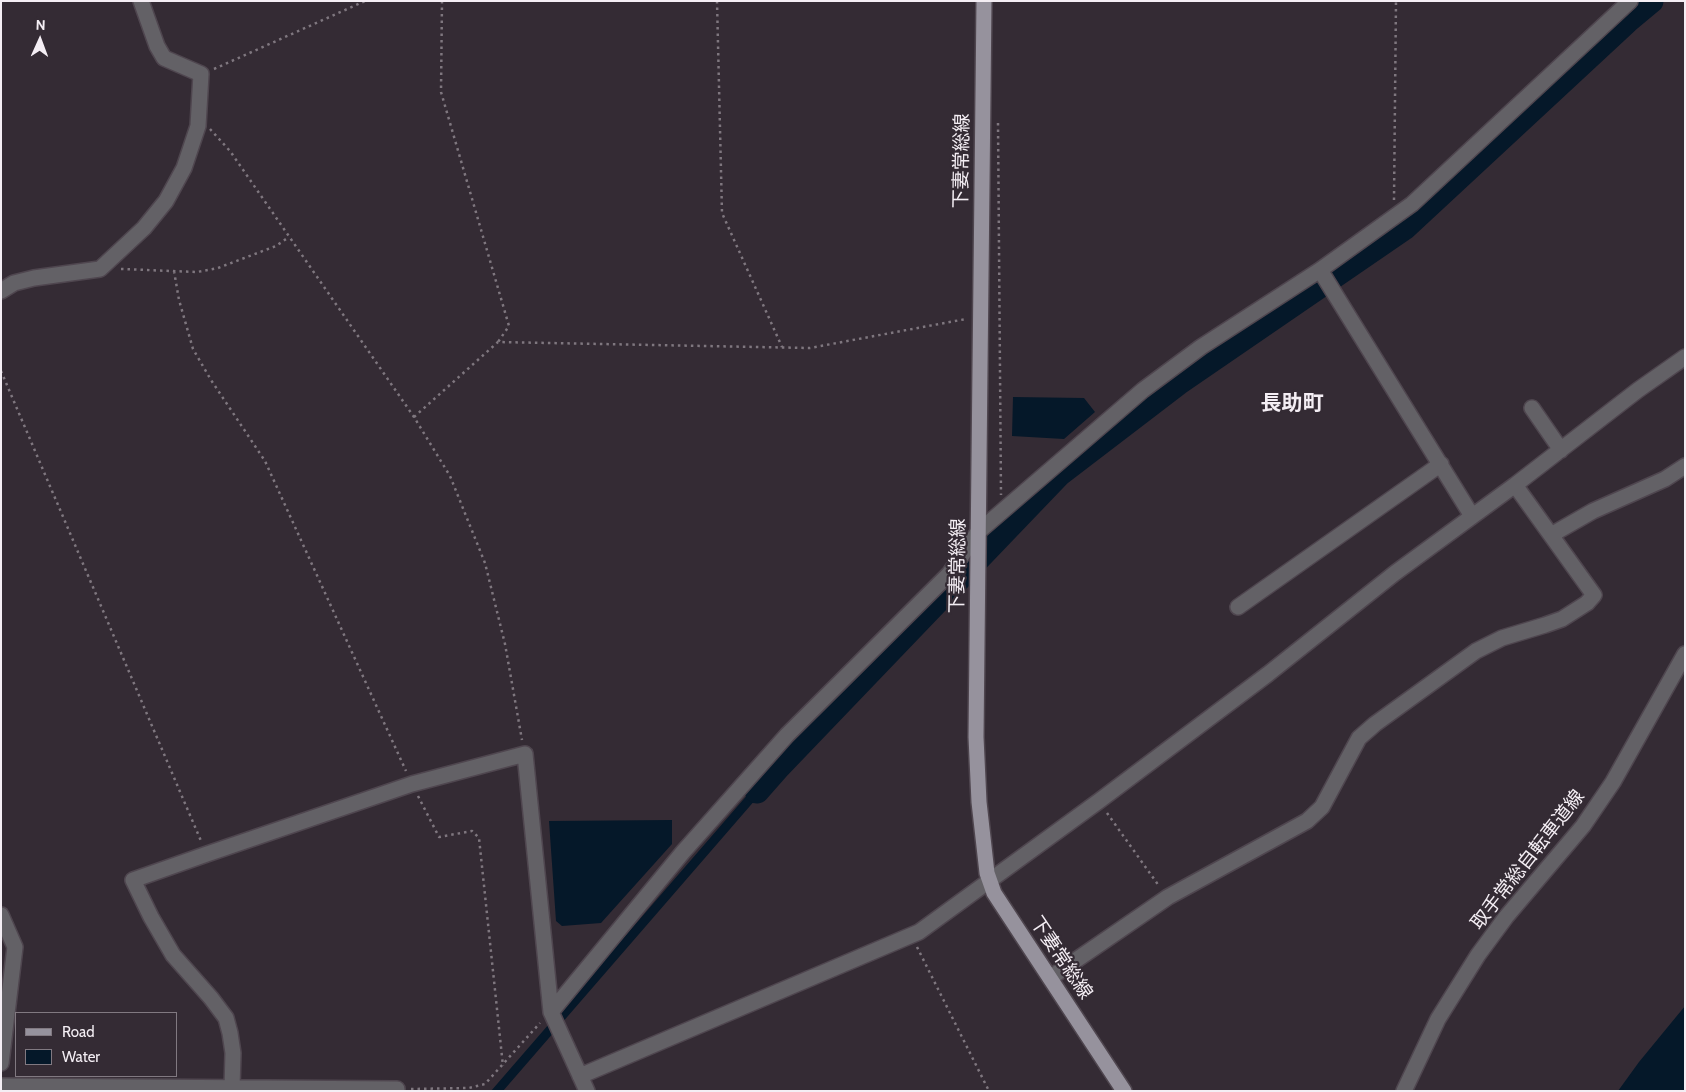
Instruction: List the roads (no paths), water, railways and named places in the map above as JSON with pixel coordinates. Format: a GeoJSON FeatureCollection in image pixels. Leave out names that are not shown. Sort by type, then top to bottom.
{"type":"FeatureCollection","features":[{"type":"Feature","properties":{"kind":"main road","name":"下妻常総線"},"geometry":{"type":"LineString","coordinates":[[984,1],[976,737],[979,802],[986,874],[994,893],[1124,1091]]}},
{"type":"Feature","properties":{"kind":"street"},"geometry":{"type":"LineString","coordinates":[[1,291],[14,283],[34,278],[100,269],[144,228],[166,201],[184,168],[198,126],[201,74],[164,58],[157,46],[140,1]]}},
{"type":"Feature","properties":{"kind":"street"},"geometry":{"type":"LineString","coordinates":[[551,1013],[683,852],[788,735],[949,574],[978,532],[1143,390],[1201,347],[1320,270],[1412,204],[1630,1]]}},
{"type":"Feature","properties":{"kind":"street"},"geometry":{"type":"LineString","coordinates":[[1320,270],[1472,516]]}},
{"type":"Feature","properties":{"kind":"street"},"geometry":{"type":"LineString","coordinates":[[580,1076],[919,932],[1099,801],[1472,516],[1562,450],[1638,390],[1685,357]]}},
{"type":"Feature","properties":{"kind":"street"},"geometry":{"type":"LineString","coordinates":[[1532,408],[1562,450]]}},
{"type":"Feature","properties":{"kind":"street"},"geometry":{"type":"LineString","coordinates":[[1238,607],[1441,464]]}},
{"type":"Feature","properties":{"kind":"street"},"geometry":{"type":"LineString","coordinates":[[1552,535],[1593,511],[1665,479],[1685,466]]}},
{"type":"Feature","properties":{"kind":"street"},"geometry":{"type":"LineString","coordinates":[[1050,978],[1168,897],[1307,821],[1322,807],[1359,738],[1375,724],[1476,651],[1502,638],[1562,619],[1587,602],[1594,594],[1515,485]]}},
{"type":"Feature","properties":{"kind":"street","name":"取手常総自転車道線"},"geometry":{"type":"LineString","coordinates":[[1404,1091],[1438,1019],[1478,955],[1506,917],[1583,826],[1613,782],[1685,654]]}},
{"type":"Feature","properties":{"kind":"street"},"geometry":{"type":"LineString","coordinates":[[229,1089],[232,1053],[230,1032],[226,1018],[173,955],[151,917],[133,880],[412,784],[525,754],[551,1013],[586,1091]]}},
{"type":"Feature","properties":{"kind":"street"},"geometry":{"type":"LineString","coordinates":[[1,915],[15,947],[1,1063]]}},
{"type":"Feature","properties":{"kind":"street"},"geometry":{"type":"LineString","coordinates":[[1,1086],[397,1089]]}},
{"type":"Feature","properties":{"kind":"water"},"geometry":{"type":"Polygon","coordinates":[[[1013,397],[1084,398],[1095,412],[1064,439],[1012,436],[1013,397]]]}},
{"type":"Feature","properties":{"kind":"water"},"geometry":{"type":"Polygon","coordinates":[[[775,763],[782,769],[503,1091],[491,1091],[775,763]]]}},
{"type":"Feature","properties":{"kind":"water"},"geometry":{"type":"Polygon","coordinates":[[[672,820],[672,844],[601,923],[562,926],[556,921],[549,821],[672,820]]]}},
{"type":"Feature","properties":{"kind":"water"},"geometry":{"type":"Polygon","coordinates":[[[1685,1006],[1685,1091],[1618,1091],[1639,1062],[1685,1006]]]}},
{"type":"Feature","properties":{"kind":"waterway"},"geometry":{"type":"LineString","coordinates":[[757,791],[1059,474],[1178,383],[1404,228],[1627,21],[1651,1]]}},
{"type":"Feature","properties":{"kind":"district","name":"長助町"},"geometry":{"type":"Point","coordinates":[1292,404]}}]}
